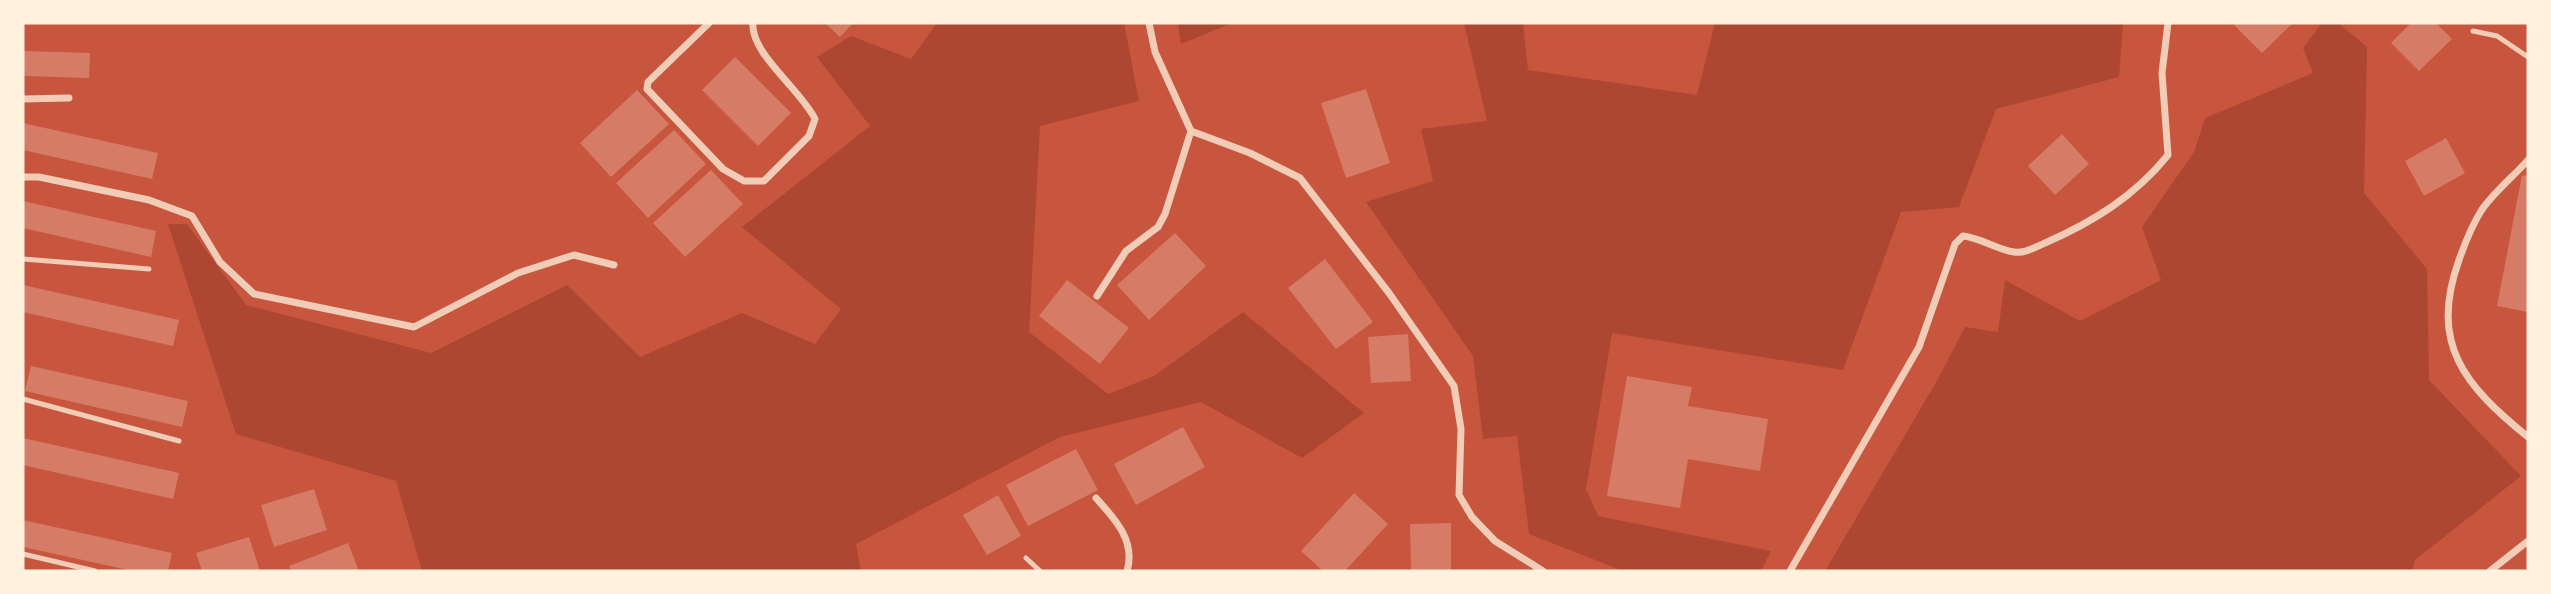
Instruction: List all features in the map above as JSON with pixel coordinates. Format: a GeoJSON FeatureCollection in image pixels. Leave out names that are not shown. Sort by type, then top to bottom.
{"type":"FeatureCollection","features":[{"type":"Feature","properties":{"kind":"street"},"geometry":{"type":"LineString","coordinates":[[709,23],[648,82],[646,89],[723,169],[744,181],[764,181],[809,136],[815,119],[807,103],[757,44],[753,23]]}},
{"type":"Feature","properties":{"kind":"street"},"geometry":{"type":"LineString","coordinates":[[1097,296],[1126,251],[1161,220],[1191,131],[1155,52],[1149,23]]}},
{"type":"Feature","properties":{"kind":"street"},"geometry":{"type":"LineString","coordinates":[[1790,571],[1919,347],[1955,244],[1963,236],[2015,252],[2036,247],[2096,218],[2124,199],[2153,175],[2168,155],[2162,73],[2168,23]]}},
{"type":"Feature","properties":{"kind":"street"},"geometry":{"type":"LineString","coordinates":[[23,99],[69,98]]}},
{"type":"Feature","properties":{"kind":"street"},"geometry":{"type":"LineString","coordinates":[[1191,131],[1250,153],[1300,178],[1389,293],[1454,386],[1461,429],[1459,495],[1472,517],[1494,541],[1543,571]]}},
{"type":"Feature","properties":{"kind":"street"},"geometry":{"type":"LineString","coordinates":[[2528,160],[2483,208],[2470,229],[2452,279],[2446,326],[2456,356],[2471,379],[2494,410],[2528,437]]}},
{"type":"Feature","properties":{"kind":"street"},"geometry":{"type":"LineString","coordinates":[[23,177],[39,177],[149,200],[192,216],[220,262],[254,295],[414,327],[518,273],[574,255],[614,265]]}},
{"type":"Feature","properties":{"kind":"street"},"geometry":{"type":"LineString","coordinates":[[1097,498],[1115,519],[1129,544],[1127,571]]}},
{"type":"Feature","properties":{"kind":"street"},"geometry":{"type":"LineString","coordinates":[[2490,571],[2528,541]]}},
{"type":"Feature","properties":{"kind":"lane"},"geometry":{"type":"LineString","coordinates":[[2473,31],[2497,36],[2516,46],[2528,57]]}},
{"type":"Feature","properties":{"kind":"lane"},"geometry":{"type":"LineString","coordinates":[[23,259],[149,269]]}},
{"type":"Feature","properties":{"kind":"lane"},"geometry":{"type":"LineString","coordinates":[[23,399],[179,441]]}},
{"type":"Feature","properties":{"kind":"lane"},"geometry":{"type":"LineString","coordinates":[[23,554],[95,571]]}},
{"type":"Feature","properties":{"kind":"lane"},"geometry":{"type":"LineString","coordinates":[[1026,558],[1040,571]]}},
{"type":"Feature","properties":{"kind":"shaded area"},"geometry":{"type":"Polygon","coordinates":[[[937,23],[1124,23],[1139,101],[1040,126],[1029,332],[1108,394],[1154,376],[1243,312],[1364,413],[1302,458],[1201,402],[1060,437],[856,544],[861,571],[422,571],[396,481],[236,434],[168,224],[187,224],[246,305],[431,353],[567,285],[640,357],[742,313],[815,344],[841,309],[742,227],[870,126],[817,57],[851,36],[911,59],[937,23]]]}},
{"type":"Feature","properties":{"kind":"shaded area"},"geometry":{"type":"Polygon","coordinates":[[[1178,23],[1232,23],[1181,44],[1178,23]]]}},
{"type":"Feature","properties":{"kind":"shaded area"},"geometry":{"type":"Polygon","coordinates":[[[1464,23],[1523,23],[1528,70],[1697,95],[1715,23],[2123,23],[2119,77],[1996,109],[1959,207],[1901,212],[1843,370],[1612,333],[1586,489],[1598,516],[1771,551],[1761,571],[1623,571],[1529,534],[1517,436],[1483,439],[1473,356],[1366,202],[1433,181],[1421,129],[1487,121],[1464,23]]]}},
{"type":"Feature","properties":{"kind":"shaded area"},"geometry":{"type":"Polygon","coordinates":[[[2322,23],[2338,23],[2367,47],[2364,193],[2427,269],[2429,380],[2521,476],[2415,560],[2412,571],[1825,571],[1938,379],[1965,327],[1998,332],[2005,280],[2080,321],[2161,280],[2142,227],[2194,152],[2205,118],[2313,73],[2303,48],[2322,23]]]}},
{"type":"Feature","properties":{"kind":"building"},"geometry":{"type":"Polygon","coordinates":[[[825,23],[853,23],[840,37],[825,23]]]}},
{"type":"Feature","properties":{"kind":"building"},"geometry":{"type":"Polygon","coordinates":[[[2293,23],[2262,53],[2234,25],[2293,23]]]}},
{"type":"Feature","properties":{"kind":"building"},"geometry":{"type":"Polygon","coordinates":[[[2411,23],[2436,23],[2452,39],[2419,71],[2391,43],[2411,23]]]}},
{"type":"Feature","properties":{"kind":"building"},"geometry":{"type":"Polygon","coordinates":[[[23,51],[90,53],[89,78],[23,76],[23,51]]]}},
{"type":"Feature","properties":{"kind":"building"},"geometry":{"type":"Polygon","coordinates":[[[735,57],[791,113],[758,146],[702,90],[735,57]]]}},
{"type":"Feature","properties":{"kind":"building"},"geometry":{"type":"Polygon","coordinates":[[[1366,89],[1390,163],[1346,178],[1321,103],[1366,89]]]}},
{"type":"Feature","properties":{"kind":"building"},"geometry":{"type":"Polygon","coordinates":[[[637,90],[669,124],[611,177],[580,143],[637,90]]]}},
{"type":"Feature","properties":{"kind":"building"},"geometry":{"type":"Polygon","coordinates":[[[23,123],[158,153],[152,179],[23,150],[23,123]]]}},
{"type":"Feature","properties":{"kind":"building"},"geometry":{"type":"Polygon","coordinates":[[[674,130],[706,164],[648,218],[616,183],[674,130]]]}},
{"type":"Feature","properties":{"kind":"building"},"geometry":{"type":"Polygon","coordinates":[[[2062,134],[2089,164],[2055,195],[2028,166],[2062,134]]]}},
{"type":"Feature","properties":{"kind":"building"},"geometry":{"type":"Polygon","coordinates":[[[2446,138],[2465,173],[2424,196],[2405,161],[2446,138]]]}},
{"type":"Feature","properties":{"kind":"building"},"geometry":{"type":"Polygon","coordinates":[[[711,170],[743,204],[685,257],[653,223],[711,170]]]}},
{"type":"Feature","properties":{"kind":"building"},"geometry":{"type":"Polygon","coordinates":[[[2522,175],[2528,176],[2528,312],[2497,306],[2522,175]]]}},
{"type":"Feature","properties":{"kind":"building"},"geometry":{"type":"Polygon","coordinates":[[[23,201],[156,231],[151,257],[23,228],[23,201]]]}},
{"type":"Feature","properties":{"kind":"building"},"geometry":{"type":"Polygon","coordinates":[[[1175,233],[1206,266],[1149,320],[1117,285],[1175,233]]]}},
{"type":"Feature","properties":{"kind":"building"},"geometry":{"type":"Polygon","coordinates":[[[1325,259],[1373,322],[1336,349],[1288,288],[1325,259]]]}},
{"type":"Feature","properties":{"kind":"building"},"geometry":{"type":"Polygon","coordinates":[[[1067,280],[1129,328],[1100,364],[1039,316],[1067,280]]]}},
{"type":"Feature","properties":{"kind":"building"},"geometry":{"type":"Polygon","coordinates":[[[23,285],[179,320],[173,346],[23,312],[23,285]]]}},
{"type":"Feature","properties":{"kind":"building"},"geometry":{"type":"Polygon","coordinates":[[[1408,334],[1411,381],[1371,383],[1368,337],[1408,334]]]}},
{"type":"Feature","properties":{"kind":"building"},"geometry":{"type":"Polygon","coordinates":[[[31,366],[188,401],[182,427],[25,391],[31,366]]]}},
{"type":"Feature","properties":{"kind":"building"},"geometry":{"type":"Polygon","coordinates":[[[1627,376],[1692,387],[1688,406],[1768,419],[1760,471],[1688,459],[1680,508],[1607,496],[1627,376]]]}},
{"type":"Feature","properties":{"kind":"building"},"geometry":{"type":"Polygon","coordinates":[[[1183,427],[1205,467],[1136,505],[1114,464],[1183,427]]]}},
{"type":"Feature","properties":{"kind":"building"},"geometry":{"type":"Polygon","coordinates":[[[23,438],[179,473],[173,499],[23,465],[23,438]]]}},
{"type":"Feature","properties":{"kind":"building"},"geometry":{"type":"Polygon","coordinates":[[[1076,449],[1098,490],[1028,526],[1006,485],[1076,449]]]}},
{"type":"Feature","properties":{"kind":"building"},"geometry":{"type":"Polygon","coordinates":[[[314,489],[327,530],[274,547],[261,505],[314,489]]]}},
{"type":"Feature","properties":{"kind":"building"},"geometry":{"type":"Polygon","coordinates":[[[1354,493],[1388,524],[1345,571],[1323,571],[1301,551],[1354,493]]]}},
{"type":"Feature","properties":{"kind":"building"},"geometry":{"type":"Polygon","coordinates":[[[998,495],[1021,536],[987,555],[963,515],[998,495]]]}},
{"type":"Feature","properties":{"kind":"building"},"geometry":{"type":"Polygon","coordinates":[[[23,520],[172,553],[168,571],[133,571],[23,547],[23,520]]]}},
{"type":"Feature","properties":{"kind":"building"},"geometry":{"type":"Polygon","coordinates":[[[1451,523],[1451,570],[1411,570],[1410,524],[1451,523]]]}},
{"type":"Feature","properties":{"kind":"building"},"geometry":{"type":"Polygon","coordinates":[[[249,537],[260,571],[202,571],[196,553],[249,537]]]}},
{"type":"Feature","properties":{"kind":"building"},"geometry":{"type":"Polygon","coordinates":[[[348,543],[359,571],[291,571],[289,566],[348,543]]]}}]}
